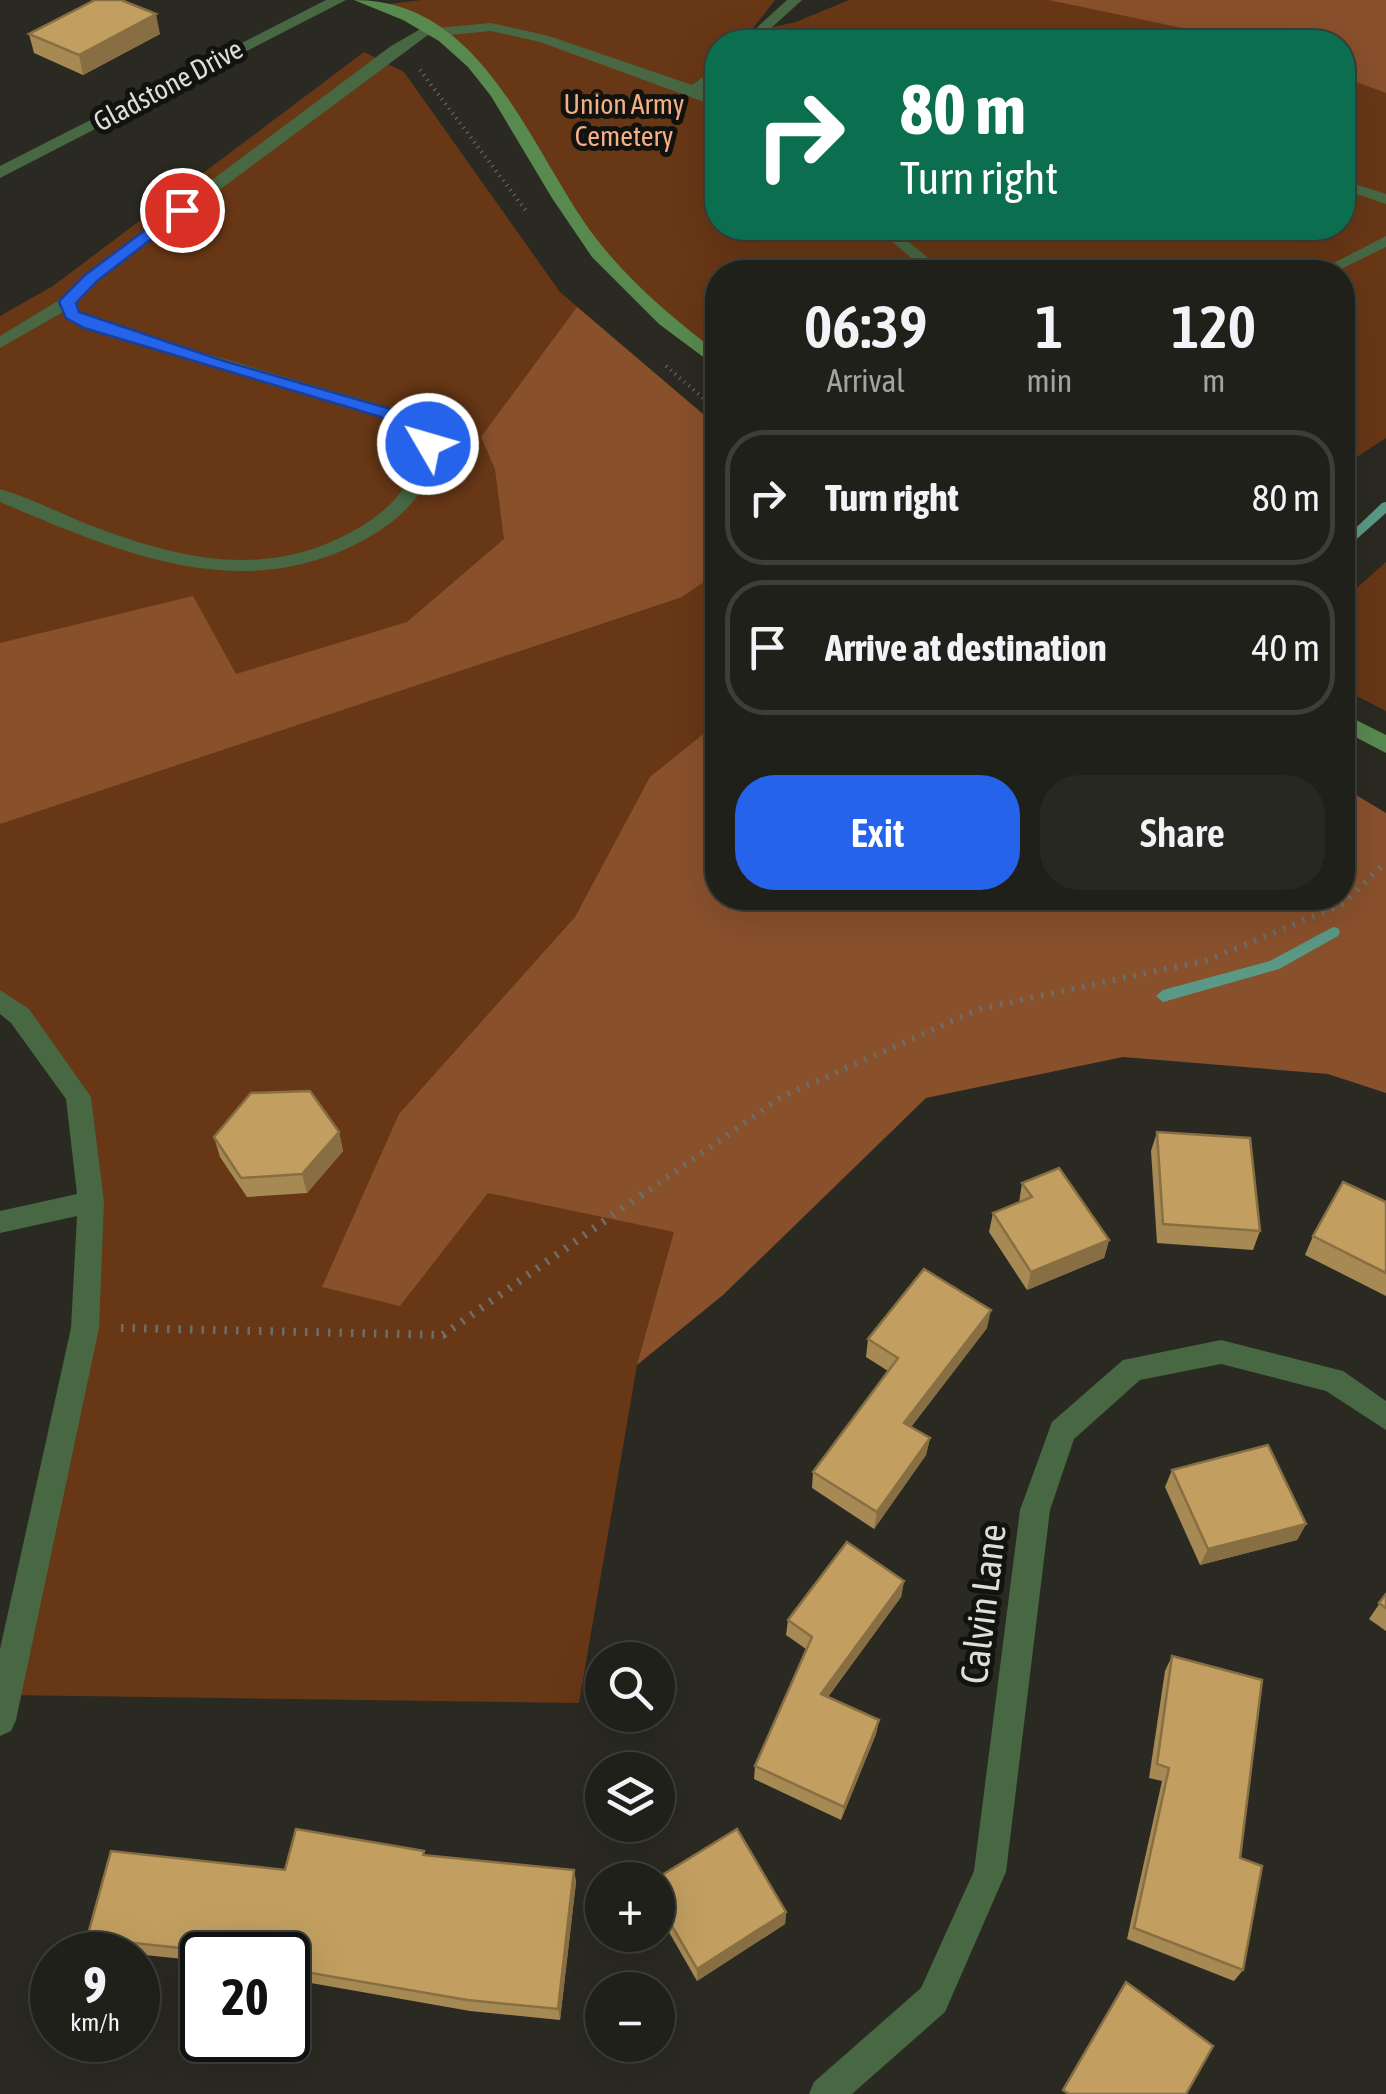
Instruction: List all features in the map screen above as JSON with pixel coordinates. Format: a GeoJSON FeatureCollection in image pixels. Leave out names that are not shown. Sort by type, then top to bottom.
{"type":"FeatureCollection","features":[{"type":"Feature","properties":{"kind":"street","name":"Gladstone Drive"},"geometry":{"type":"LineString","coordinates":[[0,173],[338,0]]}},
{"type":"Feature","properties":{"kind":"street"},"geometry":{"type":"LineString","coordinates":[[362,0],[412,16],[458,45],[492,84],[586,239],[671,326],[705,353]]}},
{"type":"Feature","properties":{"kind":"street"},"geometry":{"type":"LineString","coordinates":[[1355,727],[1386,745]]}},
{"type":"Feature","properties":{"kind":"street"},"geometry":{"type":"LineString","coordinates":[[0,1000],[20,1016],[78,1096],[91,1202],[85,1328],[0,1720]]}},
{"type":"Feature","properties":{"kind":"street"},"geometry":{"type":"LineString","coordinates":[[0,1222],[91,1202]]}},
{"type":"Feature","properties":{"kind":"street","name":"Calvin Lane"},"geometry":{"type":"LineString","coordinates":[[826,2094],[932,2000],[990,1872],[1034,1510],[1062,1431],[1134,1369],[1221,1352],[1333,1380],[1386,1417]]}},
{"type":"Feature","properties":{"kind":"lane"},"geometry":{"type":"LineString","coordinates":[[761,30],[795,0]]}},
{"type":"Feature","properties":{"kind":"lane"},"geometry":{"type":"LineString","coordinates":[[0,342],[67,302],[91,278],[263,148],[435,30],[491,28],[544,38],[705,96]]}},
{"type":"Feature","properties":{"kind":"lane"},"geometry":{"type":"LineString","coordinates":[[694,91],[705,81]]}},
{"type":"Feature","properties":{"kind":"lane"},"geometry":{"type":"LineString","coordinates":[[1355,188],[1386,199]]}},
{"type":"Feature","properties":{"kind":"lane"},"geometry":{"type":"LineString","coordinates":[[898,240],[922,260]]}},
{"type":"Feature","properties":{"kind":"lane"},"geometry":{"type":"LineString","coordinates":[[1348,260],[1386,241]]}},
{"type":"Feature","properties":{"kind":"lane"},"geometry":{"type":"LineString","coordinates":[[0,495],[150,554],[217,567],[264,566],[348,548],[400,506],[428,466],[428,444],[412,426],[388,413],[90,324],[72,315],[67,302]]}},
{"type":"Feature","properties":{"kind":"path"},"geometry":{"type":"LineString","coordinates":[[1355,892],[1386,862]]}},
{"type":"Feature","properties":{"kind":"path"},"geometry":{"type":"LineString","coordinates":[[85,1328],[443,1335],[781,1097],[979,1008],[1208,960],[1329,910]]}},
{"type":"Feature","properties":{"kind":"green space","name":"Union Army Cemetery"},"geometry":{"type":"Polygon","coordinates":[[[421,0],[775,0],[752,30],[705,30],[705,240],[1355,240],[1355,78],[1386,90],[1386,438],[1355,458],[1355,260],[705,260],[705,352],[586,239],[457,45],[380,5],[421,0]]]}},
{"type":"Feature","properties":{"kind":"green space","name":"Union Army Cemetery"},"geometry":{"type":"Polygon","coordinates":[[[849,0],[1151,0],[1230,30],[759,30],[796,22],[849,0]]]}},
{"type":"Feature","properties":{"kind":"green space"},"geometry":{"type":"Polygon","coordinates":[[[364,52],[404,72],[560,292],[705,416],[705,910],[863,910],[983,920],[637,1365],[589,1642],[585,1642],[579,1703],[6,1695],[85,1328],[78,1097],[0,1003],[0,316],[53,286],[364,52]]]}},
{"type":"Feature","properties":{"kind":"green space"},"geometry":{"type":"Polygon","coordinates":[[[1386,562],[1386,711],[1355,695],[1355,589],[1386,562]]]}},
{"type":"Feature","properties":{"kind":"shaded area"},"geometry":{"type":"Polygon","coordinates":[[[1049,0],[1386,0],[1386,93],[1355,81],[1355,30],[1192,30],[1049,0]]]}},
{"type":"Feature","properties":{"kind":"shaded area"},"geometry":{"type":"Polygon","coordinates":[[[577,307],[705,416],[705,581],[682,597],[0,824],[0,643],[193,596],[236,674],[407,622],[504,539],[495,469],[481,437],[577,307]]]}},
{"type":"Feature","properties":{"kind":"shaded area"},"geometry":{"type":"Polygon","coordinates":[[[705,733],[705,910],[1355,910],[1355,794],[1386,813],[1386,1093],[1328,1074],[1123,1057],[926,1098],[723,1295],[637,1365],[674,1232],[488,1193],[400,1306],[322,1287],[399,1114],[575,917],[650,777],[705,733]]]}},
{"type":"Feature","properties":{"kind":"building"},"geometry":{"type":"Polygon","coordinates":[[[95,0],[121,0],[156,14],[79,55],[29,34],[95,0]]]}},
{"type":"Feature","properties":{"kind":"building"},"geometry":{"type":"Polygon","coordinates":[[[310,1091],[339,1132],[302,1174],[241,1178],[214,1137],[251,1093],[310,1091]]]}},
{"type":"Feature","properties":{"kind":"building"},"geometry":{"type":"Polygon","coordinates":[[[1157,1132],[1250,1138],[1260,1231],[1163,1224],[1157,1132]]]}},
{"type":"Feature","properties":{"kind":"building"},"geometry":{"type":"Polygon","coordinates":[[[1059,1168],[1109,1240],[1031,1272],[993,1213],[1032,1197],[1022,1183],[1059,1168]]]}},
{"type":"Feature","properties":{"kind":"building"},"geometry":{"type":"Polygon","coordinates":[[[1343,1182],[1386,1202],[1386,1273],[1313,1236],[1343,1182]]]}},
{"type":"Feature","properties":{"kind":"building"},"geometry":{"type":"Polygon","coordinates":[[[924,1269],[991,1310],[904,1423],[930,1438],[877,1512],[813,1472],[898,1358],[868,1339],[924,1269]]]}},
{"type":"Feature","properties":{"kind":"building"},"geometry":{"type":"Polygon","coordinates":[[[1268,1445],[1306,1524],[1208,1549],[1172,1470],[1268,1445]]]}},
{"type":"Feature","properties":{"kind":"building"},"geometry":{"type":"Polygon","coordinates":[[[847,1542],[904,1581],[821,1694],[879,1720],[844,1807],[755,1766],[812,1637],[788,1620],[847,1542]]]}},
{"type":"Feature","properties":{"kind":"building"},"geometry":{"type":"Polygon","coordinates":[[[1172,1656],[1262,1680],[1240,1858],[1262,1866],[1243,1970],[1134,1928],[1169,1768],[1157,1764],[1172,1656]]]}},
{"type":"Feature","properties":{"kind":"building"},"geometry":{"type":"Polygon","coordinates":[[[296,1829],[424,1851],[423,1855],[574,1870],[558,2009],[467,2000],[310,1973],[310,1932],[180,1932],[180,1948],[160,1946],[160,1932],[89,1932],[111,1851],[285,1870],[296,1829]]]}},
{"type":"Feature","properties":{"kind":"building"},"geometry":{"type":"Polygon","coordinates":[[[737,1829],[786,1912],[697,1969],[675,1931],[675,1867],[737,1829]]]}},
{"type":"Feature","properties":{"kind":"building"},"geometry":{"type":"Polygon","coordinates":[[[1126,1982],[1213,2046],[1186,2094],[1069,2094],[1063,2090],[1126,1982]]]}},
{"type":"Feature","properties":{"kind":"waterway"},"geometry":{"type":"LineString","coordinates":[[1355,536],[1386,506]]}},
{"type":"Feature","properties":{"kind":"waterway"},"geometry":{"type":"LineString","coordinates":[[1163,996],[1274,965],[1333,932]]}},
{"type":"Feature","properties":{"kind":"route"},"geometry":{"type":"LineString","coordinates":[[182,210],[91,278],[67,302],[72,315],[218,365],[388,413],[412,426],[428,444]]}}]}
